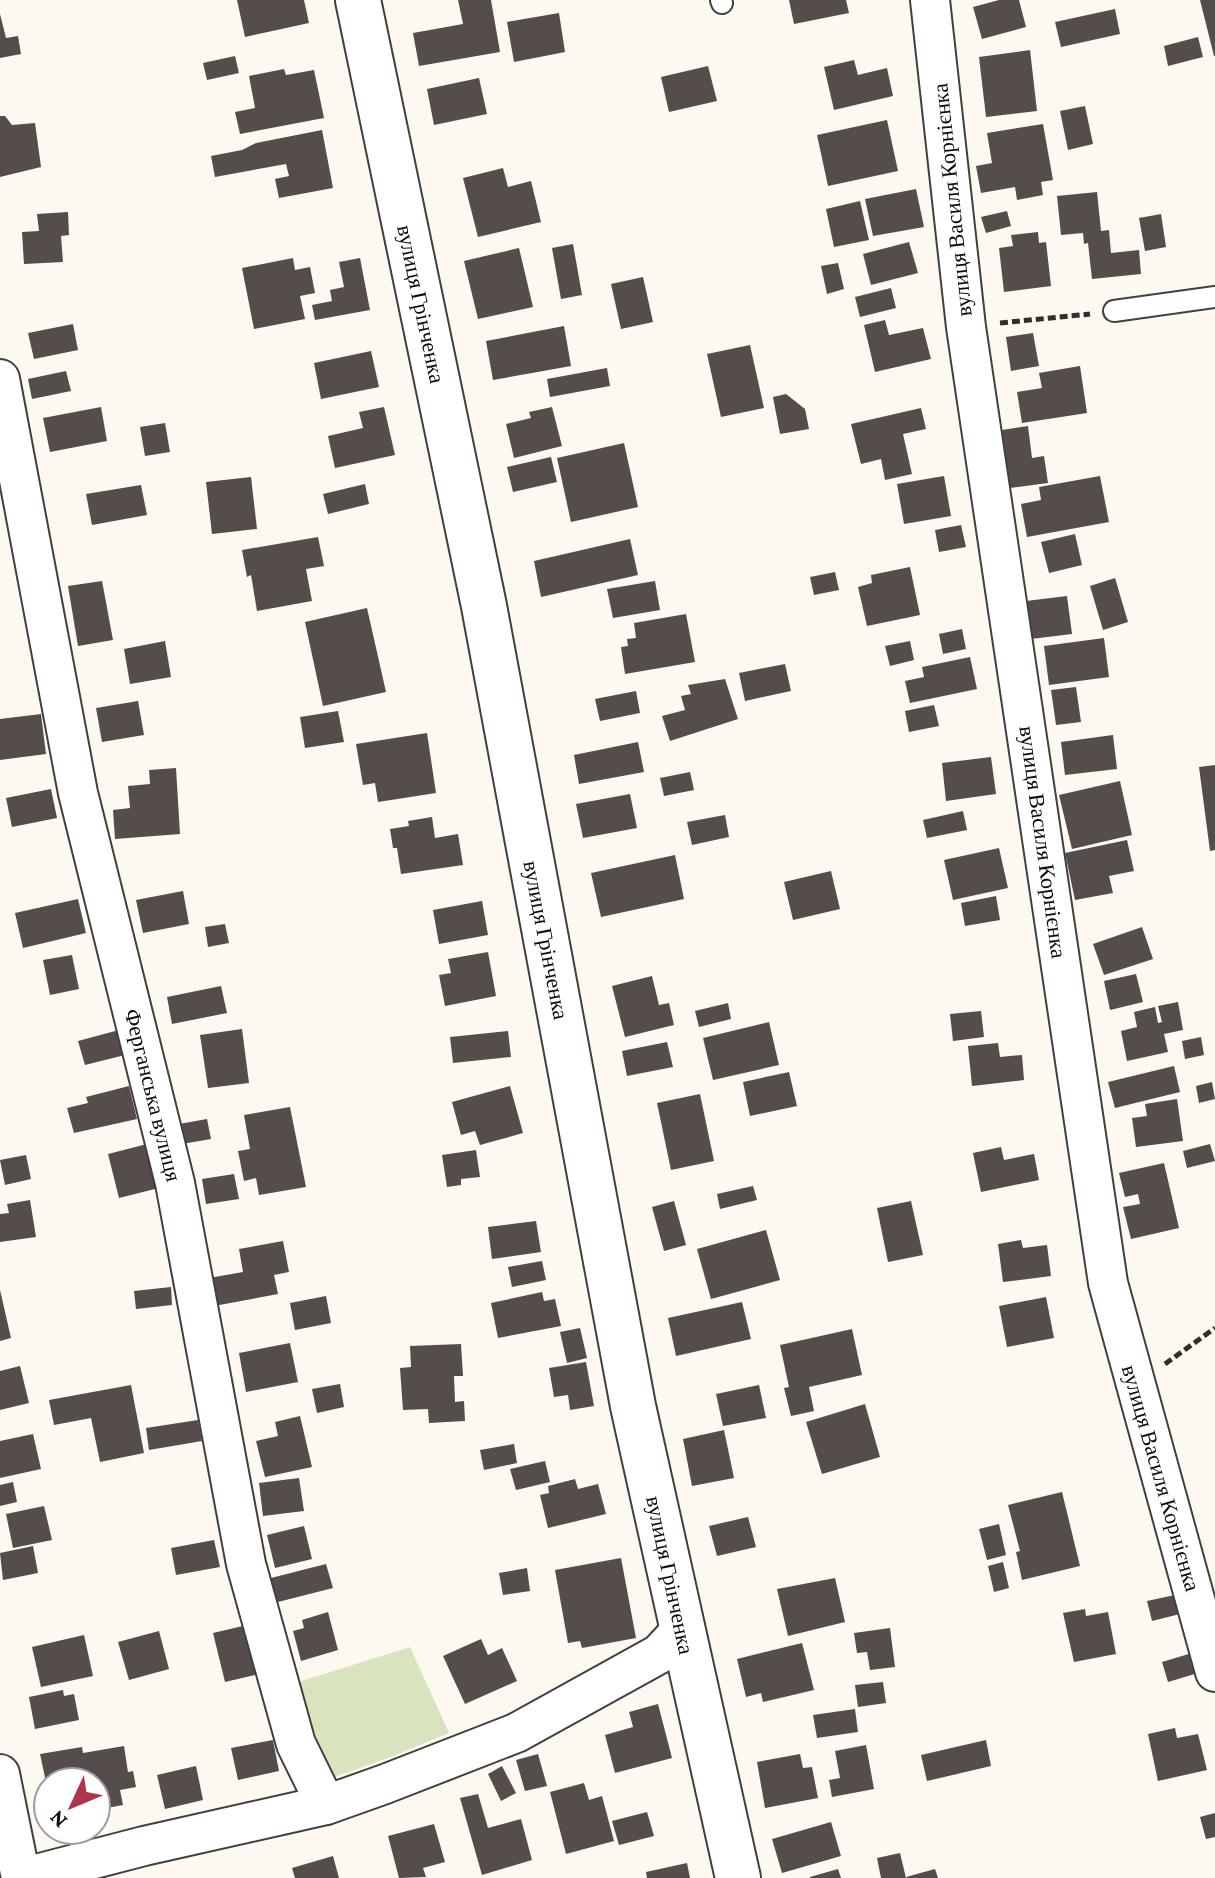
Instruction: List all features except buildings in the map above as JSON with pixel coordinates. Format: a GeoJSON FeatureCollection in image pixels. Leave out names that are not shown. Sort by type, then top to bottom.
{"type":"FeatureCollection","features":[{"type":"Feature","properties":{"kind":"street","name":"вулиця Грінченка"},"geometry":{"type":"LineString","coordinates":[[358,0],[484,606],[633,1406],[738,1878]]}},
{"type":"Feature","properties":{"kind":"street","name":"вулиця Василя Корнієнка"},"geometry":{"type":"LineString","coordinates":[[930,0],[966,327],[1108,1283],[1215,1672]]}},
{"type":"Feature","properties":{"kind":"street","name":"Ферганська вулиця"},"geometry":{"type":"LineString","coordinates":[[0,379],[78,793],[175,1183],[246,1564],[296,1744],[326,1805]]}},
{"type":"Feature","properties":{"kind":"street"},"geometry":{"type":"LineString","coordinates":[[0,1774],[21,1878],[144,1846],[326,1805],[385,1784],[516,1733],[659,1654],[682,1629]]}},
{"type":"Feature","properties":{"kind":"lane"},"geometry":{"type":"LineString","coordinates":[[1114,311],[1215,297]]}},
{"type":"Feature","properties":{"kind":"path"},"geometry":{"type":"LineString","coordinates":[[966,327],[1114,311]]}},
{"type":"Feature","properties":{"kind":"path"},"geometry":{"type":"LineString","coordinates":[[1135,1386],[1215,1328]]}},
{"type":"Feature","properties":{"kind":"green space"},"geometry":{"type":"Polygon","coordinates":[[[410,1647],[449,1733],[326,1780],[292,1684],[410,1647]]]}}]}
